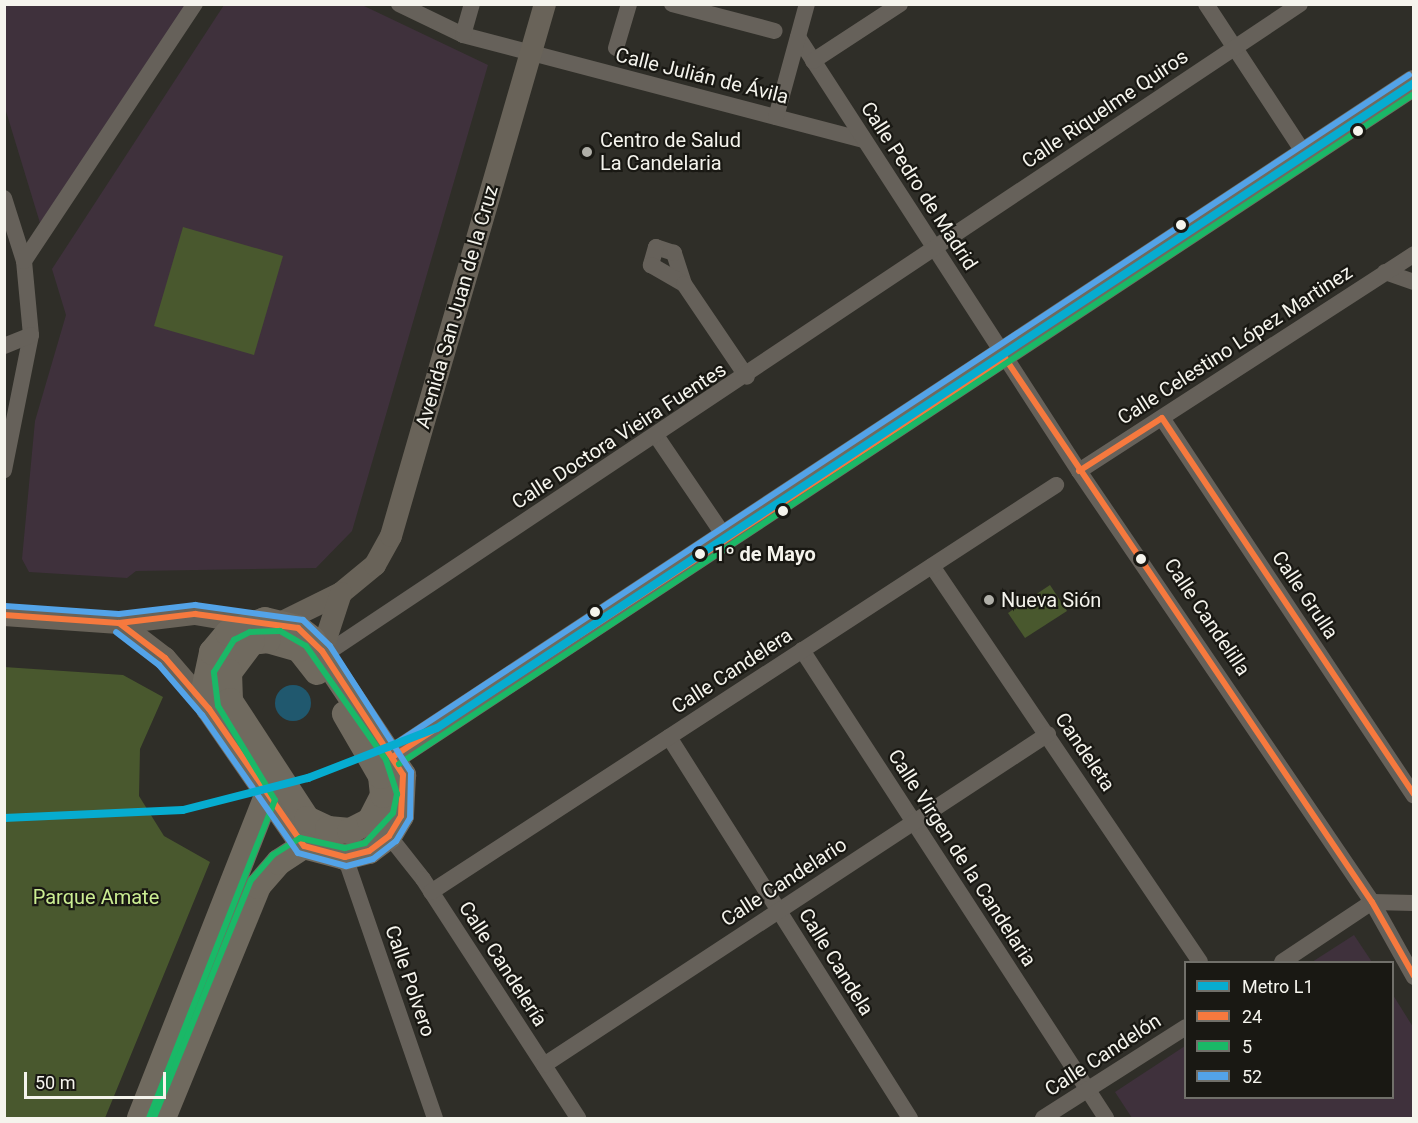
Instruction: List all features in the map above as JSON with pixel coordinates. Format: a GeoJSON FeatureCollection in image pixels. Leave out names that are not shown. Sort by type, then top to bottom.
{"type":"FeatureCollection","features":[{"type":"Feature","properties":{"kind":"main road"},"geometry":{"type":"LineString","coordinates":[[391,752],[727,540],[1005,358],[1413,84]]}},
{"type":"Feature","properties":{"kind":"main road"},"geometry":{"type":"LineString","coordinates":[[282,621],[298,628],[323,653],[391,752],[406,794],[389,836],[369,851],[345,857],[304,846],[266,798],[209,709],[204,690],[212,652],[228,633],[248,623],[282,621]]}},
{"type":"Feature","properties":{"kind":"main road"},"geometry":{"type":"LineString","coordinates":[[345,714],[381,776],[383,795],[370,821],[350,831],[307,819],[230,701],[229,672],[252,642],[268,640],[299,649],[345,714],[367,738],[391,752]]}},
{"type":"Feature","properties":{"kind":"main road"},"geometry":{"type":"LineString","coordinates":[[140,1119],[266,798]]}},
{"type":"Feature","properties":{"kind":"main road"},"geometry":{"type":"LineString","coordinates":[[163,1119],[258,886],[279,861],[304,846]]}},
{"type":"Feature","properties":{"kind":"street"},"geometry":{"type":"LineString","coordinates":[[24,261],[195,4]]}},
{"type":"Feature","properties":{"kind":"street","name":"Calle Julián de Ávila"},"geometry":{"type":"LineString","coordinates":[[399,4],[463,35],[863,140]]}},
{"type":"Feature","properties":{"kind":"street"},"geometry":{"type":"LineString","coordinates":[[463,35],[472,4]]}},
{"type":"Feature","properties":{"kind":"street","name":"Avenida San Juan de la Cruz"},"geometry":{"type":"LineString","coordinates":[[282,621],[341,593],[375,565],[391,536],[545,4]]}},
{"type":"Feature","properties":{"kind":"street"},"geometry":{"type":"LineString","coordinates":[[616,48],[629,4]]}},
{"type":"Feature","properties":{"kind":"street"},"geometry":{"type":"LineString","coordinates":[[672,4],[775,31]]}},
{"type":"Feature","properties":{"kind":"street"},"geometry":{"type":"LineString","coordinates":[[776,117],[807,4]]}},
{"type":"Feature","properties":{"kind":"street"},"geometry":{"type":"LineString","coordinates":[[813,62],[900,4]]}},
{"type":"Feature","properties":{"kind":"street"},"geometry":{"type":"LineString","coordinates":[[1206,4],[1306,156]]}},
{"type":"Feature","properties":{"kind":"street","name":"Calle Riquelme Quiros"},"geometry":{"type":"LineString","coordinates":[[936,252],[1300,4]]}},
{"type":"Feature","properties":{"kind":"street","name":"Calle Pedro de Madrid"},"geometry":{"type":"LineString","coordinates":[[798,37],[1005,358]]}},
{"type":"Feature","properties":{"kind":"street"},"geometry":{"type":"LineString","coordinates":[[4,198],[24,261],[31,335],[4,470]]}},
{"type":"Feature","properties":{"kind":"street","name":"Calle Doctora Vieira Fuentes"},"geometry":{"type":"LineString","coordinates":[[323,653],[657,437],[936,252]]}},
{"type":"Feature","properties":{"kind":"street","name":"Calle Celestino López Martinez"},"geometry":{"type":"LineString","coordinates":[[1079,471],[1413,254]]}},
{"type":"Feature","properties":{"kind":"street"},"geometry":{"type":"LineString","coordinates":[[1385,272],[1413,282]]}},
{"type":"Feature","properties":{"kind":"street"},"geometry":{"type":"LineString","coordinates":[[684,284],[747,377]]}},
{"type":"Feature","properties":{"kind":"street"},"geometry":{"type":"LineString","coordinates":[[4,346],[31,335]]}},
{"type":"Feature","properties":{"kind":"street","name":"Calle Candelilla"},"geometry":{"type":"LineString","coordinates":[[1005,358],[1079,471],[1372,902],[1413,977]]}},
{"type":"Feature","properties":{"kind":"street","name":"Calle Grulla"},"geometry":{"type":"LineString","coordinates":[[1162,418],[1413,796]]}},
{"type":"Feature","properties":{"kind":"street"},"geometry":{"type":"LineString","coordinates":[[657,437],[727,540]]}},
{"type":"Feature","properties":{"kind":"street","name":"Calle Candelera"},"geometry":{"type":"LineString","coordinates":[[431,892],[1056,485]]}},
{"type":"Feature","properties":{"kind":"street","name":"Candeleta"},"geometry":{"type":"LineString","coordinates":[[932,566],[1048,734],[1199,961]]}},
{"type":"Feature","properties":{"kind":"street"},"geometry":{"type":"LineString","coordinates":[[323,653],[341,593]]}},
{"type":"Feature","properties":{"kind":"street"},"geometry":{"type":"LineString","coordinates":[[4,615],[118,623],[195,614],[248,623]]}},
{"type":"Feature","properties":{"kind":"street"},"geometry":{"type":"LineString","coordinates":[[118,623],[165,658],[209,709]]}},
{"type":"Feature","properties":{"kind":"street","name":"Calle Virgen de la Candelaria"},"geometry":{"type":"LineString","coordinates":[[802,650],[1107,1119]]}},
{"type":"Feature","properties":{"kind":"street","name":"Calle Candelario"},"geometry":{"type":"LineString","coordinates":[[544,1065],[1048,734]]}},
{"type":"Feature","properties":{"kind":"street","name":"Calle Candela"},"geometry":{"type":"LineString","coordinates":[[669,737],[910,1119]]}},
{"type":"Feature","properties":{"kind":"street","name":"Calle Candelería"},"geometry":{"type":"LineString","coordinates":[[389,836],[431,892],[578,1119]]}},
{"type":"Feature","properties":{"kind":"street","name":"Calle Polvero"},"geometry":{"type":"LineString","coordinates":[[345,857],[435,1119]]}},
{"type":"Feature","properties":{"kind":"street"},"geometry":{"type":"LineString","coordinates":[[1285,961],[1372,902],[1413,903]]}},
{"type":"Feature","properties":{"kind":"street","name":"Calle Candelón"},"geometry":{"type":"LineString","coordinates":[[1043,1119],[1184,1028]]}},
{"type":"Feature","properties":{"kind":"shaded area"},"geometry":{"type":"Polygon","coordinates":[[[4,5],[189,5],[40,223],[5,108],[4,5]]]}},
{"type":"Feature","properties":{"kind":"shaded area"},"geometry":{"type":"Polygon","coordinates":[[[224,5],[362,5],[488,65],[352,531],[316,568],[136,571],[127,578],[29,572],[22,559],[35,421],[66,315],[52,269],[224,5]]]}},
{"type":"Feature","properties":{"kind":"shaded area"},"geometry":{"type":"Polygon","coordinates":[[[1354,935],[1371,961],[1314,961],[1354,935]]]}},
{"type":"Feature","properties":{"kind":"shaded area"},"geometry":{"type":"Polygon","coordinates":[[[1394,997],[1413,1027],[1413,1118],[1132,1118],[1115,1092],[1184,1047],[1184,1099],[1394,1099],[1394,997]]]}},
{"type":"Feature","properties":{"kind":"green space"},"geometry":{"type":"Polygon","coordinates":[[[183,227],[283,256],[254,355],[154,326],[183,227]]]}},
{"type":"Feature","properties":{"kind":"green space"},"geometry":{"type":"Polygon","coordinates":[[[1050,585],[1067,611],[1025,638],[1008,613],[1050,585]]]}},
{"type":"Feature","properties":{"kind":"green space","name":"Parque Amate"},"geometry":{"type":"Polygon","coordinates":[[[4,667],[123,675],[163,697],[140,749],[139,796],[164,836],[210,862],[105,1118],[5,1118],[4,667]]]}},
{"type":"Feature","properties":{"kind":"water"},"geometry":{"type":"Polygon","coordinates":[[[293,685],[306,690],[311,703],[306,716],[293,721],[280,716],[275,703],[280,690],[293,685]]]}},
{"type":"Feature","properties":{"kind":"metro line","name":"L1"},"geometry":{"type":"LineString","coordinates":[[4,818],[183,810],[308,778],[437,728],[1414,83]]}},
{"type":"Feature","properties":{"kind":"transit line","name":"52"},"geometry":{"type":"LineString","coordinates":[[389,748],[1409,75]]}},
{"type":"Feature","properties":{"kind":"transit line","name":"5"},"geometry":{"type":"LineString","coordinates":[[399,764],[1414,94]]}},
{"type":"Feature","properties":{"kind":"transit line","name":"24"},"geometry":{"type":"LineString","coordinates":[[1005,358],[1372,902],[1414,976]]}},
{"type":"Feature","properties":{"kind":"transit line","name":"24"},"geometry":{"type":"LineString","coordinates":[[394,756],[1005,358]]}},
{"type":"Feature","properties":{"kind":"transit line","name":"24"},"geometry":{"type":"LineString","coordinates":[[1079,471],[1162,418],[1414,795]]}},
{"type":"Feature","properties":{"kind":"transit line","name":"52"},"geometry":{"type":"LineString","coordinates":[[5,606],[119,614],[195,605],[303,620],[330,646],[411,772],[410,818],[396,841],[373,859],[346,866],[298,853],[202,715],[159,665],[116,632]]}},
{"type":"Feature","properties":{"kind":"transit line","name":"24"},"geometry":{"type":"LineString","coordinates":[[195,614],[298,628],[322,651],[403,775],[401,816],[389,836],[369,851],[345,857],[304,846],[209,709],[165,658],[119,623],[195,614]]}},
{"type":"Feature","properties":{"kind":"transit line","name":"24"},"geometry":{"type":"LineString","coordinates":[[4,615],[119,623]]}},
{"type":"Feature","properties":{"kind":"transit line","name":"5"},"geometry":{"type":"LineString","coordinates":[[149,1118],[275,800],[218,706],[214,672],[234,640],[250,632],[280,631],[306,646],[386,760],[397,794],[393,813],[365,843],[345,848],[300,838],[273,855],[251,880],[155,1115]]}},
{"type":"Feature","properties":{"kind":"place","name":"Centro de Salud La Candelaria"},"geometry":{"type":"Point","coordinates":[587,152]}},
{"type":"Feature","properties":{"kind":"place","name":"1º de Mayo"},"geometry":{"type":"Point","coordinates":[700,554]}},
{"type":"Feature","properties":{"kind":"place","name":"Nueva Sión"},"geometry":{"type":"Point","coordinates":[989,600]}}]}
